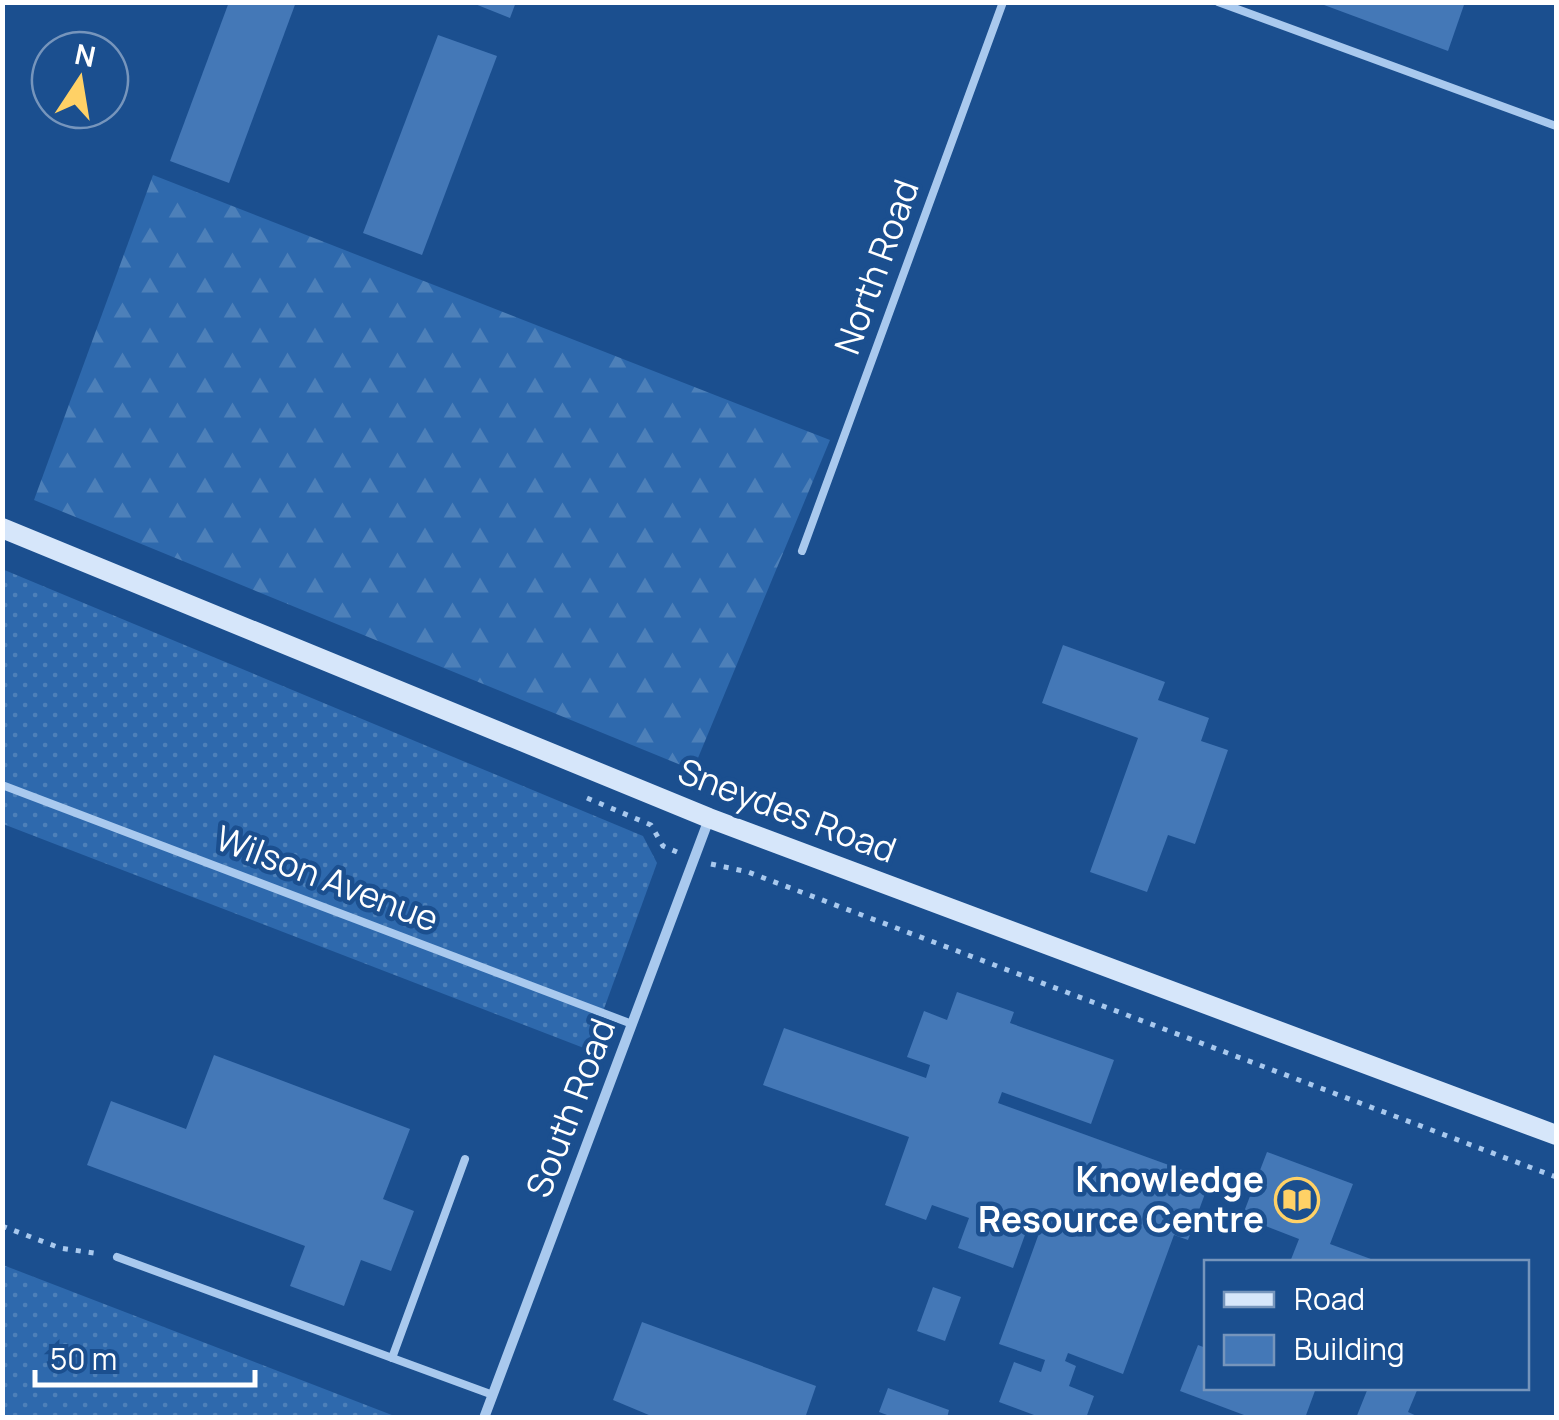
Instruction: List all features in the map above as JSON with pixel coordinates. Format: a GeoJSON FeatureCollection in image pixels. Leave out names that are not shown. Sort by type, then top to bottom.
{"type":"FeatureCollection","features":[{"type":"Feature","properties":{"kind":"main road","name":"Sneydes Road"},"geometry":{"type":"LineString","coordinates":[[2,528],[709,818],[1556,1135]]}},
{"type":"Feature","properties":{"kind":"street","name":"South Road"},"geometry":{"type":"LineString","coordinates":[[484,1418],[709,818]]}},
{"type":"Feature","properties":{"kind":"lane","name":"North Road"},"geometry":{"type":"LineString","coordinates":[[802,550],[1003,2]]}},
{"type":"Feature","properties":{"kind":"lane"},"geometry":{"type":"LineString","coordinates":[[1218,2],[1556,126]]}},
{"type":"Feature","properties":{"kind":"lane","name":"Wilson Avenue"},"geometry":{"type":"LineString","coordinates":[[2,785],[632,1024]]}},
{"type":"Feature","properties":{"kind":"lane"},"geometry":{"type":"LineString","coordinates":[[392,1358],[466,1159]]}},
{"type":"Feature","properties":{"kind":"lane"},"geometry":{"type":"LineString","coordinates":[[116,1257],[493,1395]]}},
{"type":"Feature","properties":{"kind":"path"},"geometry":{"type":"LineString","coordinates":[[579,794],[651,825],[662,846],[693,859],[748,872],[1556,1177]]}},
{"type":"Feature","properties":{"kind":"path"},"geometry":{"type":"LineString","coordinates":[[2,1226],[60,1248],[116,1257]]}},
{"type":"Feature","properties":{"kind":"green space"},"geometry":{"type":"Polygon","coordinates":[[[153,175],[830,440],[693,770],[34,500],[153,175]]]}},
{"type":"Feature","properties":{"kind":"green space"},"geometry":{"type":"Polygon","coordinates":[[[2,569],[643,836],[657,863],[589,1050],[3,824],[2,569]]]}},
{"type":"Feature","properties":{"kind":"green space"},"geometry":{"type":"Polygon","coordinates":[[[3,1265],[397,1417],[3,1417],[3,1265]]]}},
{"type":"Feature","properties":{"kind":"building"},"geometry":{"type":"Polygon","coordinates":[[[229,2],[296,2],[229,183],[170,161],[229,2]]]}},
{"type":"Feature","properties":{"kind":"building"},"geometry":{"type":"Polygon","coordinates":[[[470,2],[516,2],[510,18],[470,2]]]}},
{"type":"Feature","properties":{"kind":"building"},"geometry":{"type":"Polygon","coordinates":[[[1316,2],[1465,2],[1448,51],[1316,2]]]}},
{"type":"Feature","properties":{"kind":"building"},"geometry":{"type":"Polygon","coordinates":[[[438,35],[497,56],[422,255],[363,233],[438,35]]]}},
{"type":"Feature","properties":{"kind":"building"},"geometry":{"type":"Polygon","coordinates":[[[1063,645],[1165,682],[1158,700],[1209,718],[1201,741],[1228,750],[1195,844],[1168,835],[1147,892],[1090,872],[1138,738],[1042,703],[1063,645]]]}},
{"type":"Feature","properties":{"kind":"building"},"geometry":{"type":"Polygon","coordinates":[[[957,992],[1014,1012],[1010,1023],[1114,1060],[1091,1124],[1002,1092],[998,1103],[1210,1180],[1188,1240],[1174,1235],[1123,1374],[1068,1353],[1065,1361],[1076,1366],[1069,1386],[1094,1396],[1086,1418],[1042,1418],[999,1402],[1014,1362],[1041,1372],[1045,1360],[999,1344],[1038,1236],[1026,1232],[1013,1268],[958,1248],[969,1218],[932,1205],[926,1220],[885,1205],[909,1137],[763,1085],[784,1028],[926,1078],[930,1065],[907,1057],[924,1011],[947,1020],[957,992]]]}},
{"type":"Feature","properties":{"kind":"building"},"geometry":{"type":"Polygon","coordinates":[[[214,1055],[410,1129],[383,1199],[414,1211],[391,1271],[361,1260],[344,1306],[290,1286],[305,1246],[87,1165],[111,1101],[186,1129],[214,1055]]]}},
{"type":"Feature","properties":{"kind":"building","name":"Knowledge Resource Centre"},"geometry":{"type":"Polygon","coordinates":[[[1267,1152],[1353,1184],[1330,1244],[1374,1260],[1291,1260],[1299,1239],[1242,1217],[1267,1152]]]}},
{"type":"Feature","properties":{"kind":"building"},"geometry":{"type":"Polygon","coordinates":[[[933,1287],[961,1297],[945,1341],[917,1331],[933,1287]]]}},
{"type":"Feature","properties":{"kind":"building"},"geometry":{"type":"Polygon","coordinates":[[[642,1322],[816,1386],[805,1418],[656,1418],[613,1400],[642,1322]]]}},
{"type":"Feature","properties":{"kind":"building","name":"Knowledge Resource Centre"},"geometry":{"type":"Polygon","coordinates":[[[1198,1345],[1204,1347],[1204,1390],[1315,1390],[1305,1418],[1252,1418],[1180,1391],[1198,1345]]]}},
{"type":"Feature","properties":{"kind":"building"},"geometry":{"type":"Polygon","coordinates":[[[888,1388],[949,1410],[947,1418],[895,1418],[879,1412],[888,1388]]]}},
{"type":"Feature","properties":{"kind":"building"},"geometry":{"type":"Polygon","coordinates":[[[1367,1390],[1417,1390],[1408,1412],[1421,1418],[1356,1418],[1367,1390]]]}},
{"type":"Feature","properties":{"kind":"place","name":"Knowledge Resource Centre"},"geometry":{"type":"Point","coordinates":[1297,1200]}}]}
